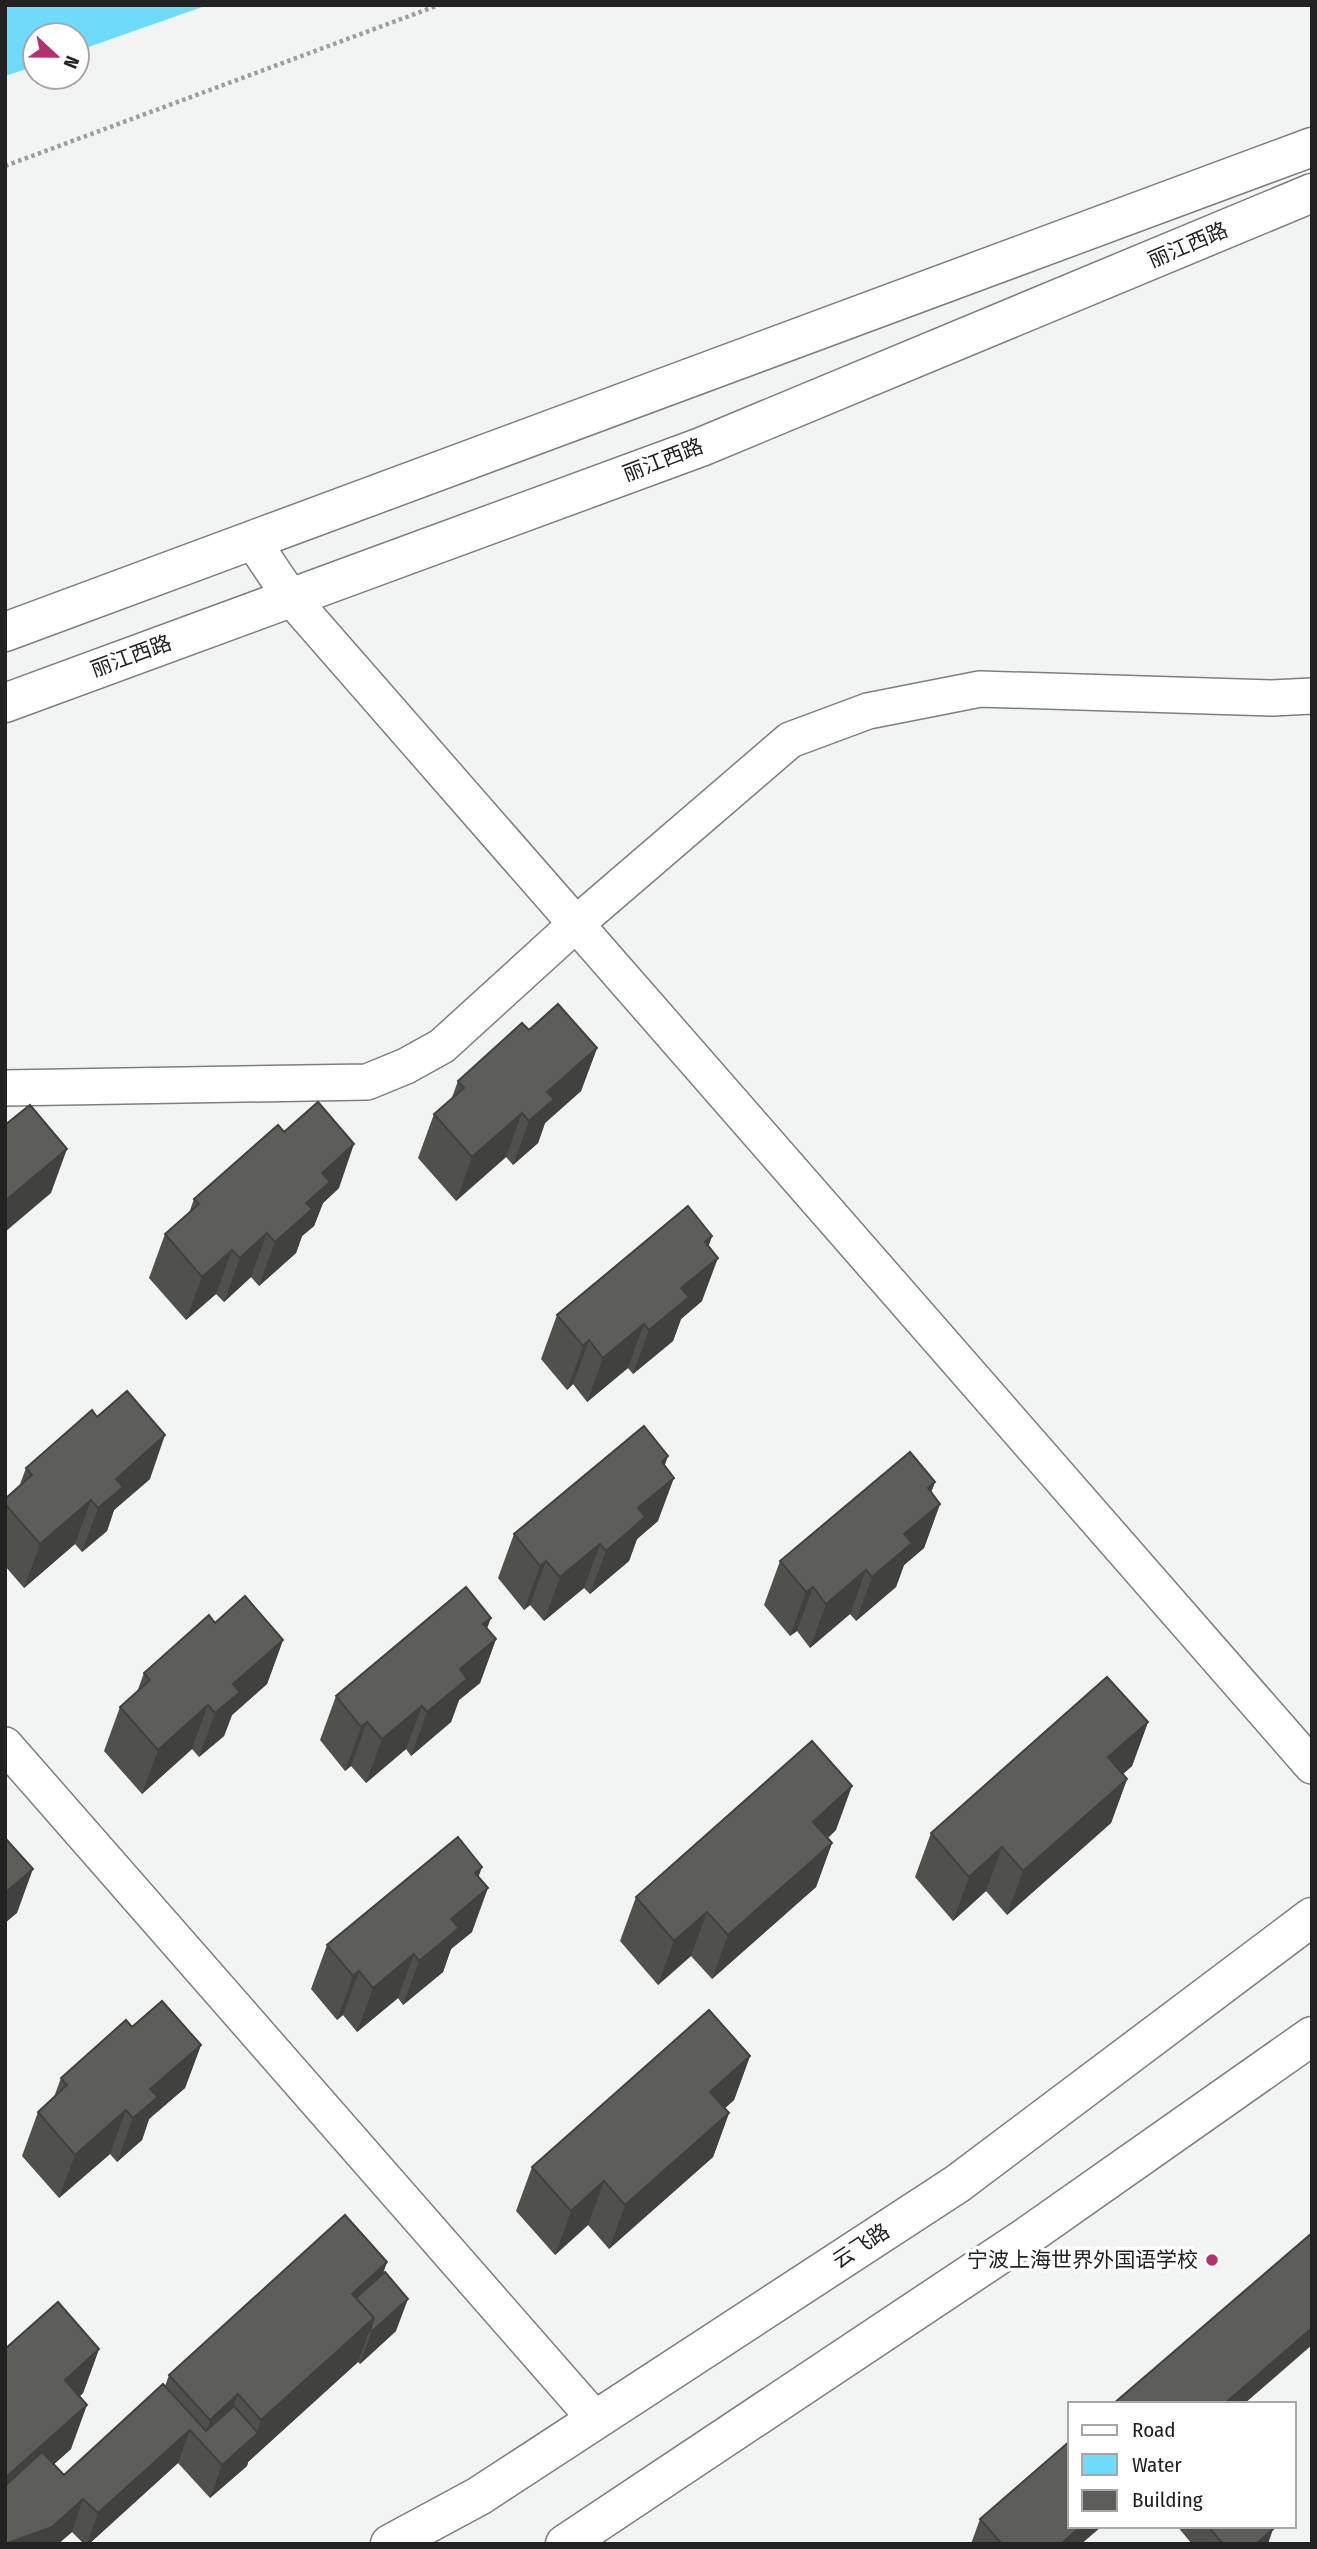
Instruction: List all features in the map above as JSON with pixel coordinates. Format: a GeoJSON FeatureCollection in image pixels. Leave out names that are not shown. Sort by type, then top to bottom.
{"type":"FeatureCollection","features":[{"type":"Feature","properties":{"kind":"main road"},"geometry":{"type":"LineString","coordinates":[[5,632],[1312,147]]}},
{"type":"Feature","properties":{"kind":"main road","name":"丽江西路"},"geometry":{"type":"LineString","coordinates":[[5,703],[701,447],[1312,193]]}},
{"type":"Feature","properties":{"kind":"main road","name":"云飞路"},"geometry":{"type":"LineString","coordinates":[[390,2544],[480,2496],[957,2183],[1312,1917]]}},
{"type":"Feature","properties":{"kind":"main road"},"geometry":{"type":"LineString","coordinates":[[565,2544],[1026,2237],[1312,2036]]}},
{"type":"Feature","properties":{"kind":"street"},"geometry":{"type":"LineString","coordinates":[[252,541],[291,598],[1312,1766]]}},
{"type":"Feature","properties":{"kind":"street"},"geometry":{"type":"LineString","coordinates":[[5,1088],[367,1082],[406,1066],[442,1046],[576,924],[790,740],[868,711],[980,689],[1272,698],[1312,696]]}},
{"type":"Feature","properties":{"kind":"street"},"geometry":{"type":"LineString","coordinates":[[5,1745],[596,2420]]}},
{"type":"Feature","properties":{"kind":"path"},"geometry":{"type":"LineString","coordinates":[[5,166],[439,5]]}},
{"type":"Feature","properties":{"kind":"water"},"geometry":{"type":"Polygon","coordinates":[[[5,5],[208,5],[91,46],[91,21],[21,21],[21,71],[5,76],[5,5]]]}},
{"type":"Feature","properties":{"kind":"building"},"geometry":{"type":"Polygon","coordinates":[[[558,1004],[597,1048],[547,1092],[554,1099],[529,1121],[522,1113],[472,1157],[434,1114],[464,1088],[458,1081],[522,1023],[529,1030],[558,1004]]]}},
{"type":"Feature","properties":{"kind":"building"},"geometry":{"type":"Polygon","coordinates":[[[318,1102],[354,1144],[322,1173],[330,1182],[306,1203],[312,1209],[275,1242],[267,1233],[240,1258],[232,1250],[202,1277],[165,1234],[199,1204],[194,1199],[278,1125],[284,1132],[318,1102]]]}},
{"type":"Feature","properties":{"kind":"building"},"geometry":{"type":"Polygon","coordinates":[[[30,1105],[67,1149],[5,1201],[5,1125],[30,1105]]]}},
{"type":"Feature","properties":{"kind":"building"},"geometry":{"type":"Polygon","coordinates":[[[688,1206],[712,1236],[705,1242],[718,1258],[681,1288],[689,1297],[649,1330],[644,1324],[603,1358],[589,1340],[583,1346],[557,1315],[688,1206]]]}},
{"type":"Feature","properties":{"kind":"building"},"geometry":{"type":"Polygon","coordinates":[[[127,1391],[165,1435],[116,1479],[123,1487],[98,1508],[91,1500],[40,1544],[5,1504],[5,1499],[32,1475],[26,1468],[92,1410],[97,1417],[127,1391]]]}},
{"type":"Feature","properties":{"kind":"building"},"geometry":{"type":"Polygon","coordinates":[[[644,1426],[668,1456],[662,1462],[674,1478],[638,1508],[645,1517],[606,1551],[600,1544],[560,1577],[546,1561],[540,1566],[514,1534],[644,1426]]]}},
{"type":"Feature","properties":{"kind":"building"},"geometry":{"type":"Polygon","coordinates":[[[910,1452],[935,1482],[928,1488],[940,1504],[904,1534],[912,1543],[872,1577],[866,1570],[826,1604],[813,1587],[806,1592],[780,1561],[910,1452]]]}},
{"type":"Feature","properties":{"kind":"building"},"geometry":{"type":"Polygon","coordinates":[[[466,1587],[491,1618],[483,1624],[496,1639],[460,1669],[467,1679],[427,1712],[422,1706],[382,1739],[367,1722],[361,1727],[336,1696],[466,1587]]]}},
{"type":"Feature","properties":{"kind":"building"},"geometry":{"type":"Polygon","coordinates":[[[245,1596],[283,1640],[233,1684],[240,1692],[215,1713],[208,1705],[158,1750],[120,1707],[150,1680],[144,1673],[209,1615],[215,1623],[245,1596]]]}},
{"type":"Feature","properties":{"kind":"building"},"geometry":{"type":"Polygon","coordinates":[[[1107,1677],[1148,1722],[1108,1757],[1127,1779],[1023,1871],[1002,1847],[969,1877],[931,1833],[1107,1677]]]}},
{"type":"Feature","properties":{"kind":"building"},"geometry":{"type":"Polygon","coordinates":[[[812,1741],[852,1786],[813,1822],[832,1843],[728,1935],[707,1912],[674,1941],[636,1897],[812,1741]]]}},
{"type":"Feature","properties":{"kind":"building"},"geometry":{"type":"Polygon","coordinates":[[[458,1837],[482,1867],[475,1873],[488,1888],[451,1919],[459,1928],[419,1961],[414,1954],[373,1988],[359,1971],[353,1976],[327,1945],[458,1837]]]}},
{"type":"Feature","properties":{"kind":"building"},"geometry":{"type":"Polygon","coordinates":[[[5,1838],[33,1869],[5,1893],[5,1838]]]}},
{"type":"Feature","properties":{"kind":"building"},"geometry":{"type":"Polygon","coordinates":[[[162,2001],[201,2045],[150,2089],[158,2097],[133,2118],[126,2110],[75,2155],[38,2112],[67,2085],[61,2078],[126,2020],[132,2027],[162,2001]]]}},
{"type":"Feature","properties":{"kind":"building"},"geometry":{"type":"Polygon","coordinates":[[[709,2010],[750,2056],[710,2092],[729,2113],[625,2205],[604,2181],[571,2211],[532,2167],[709,2010]]]}},
{"type":"Feature","properties":{"kind":"building"},"geometry":{"type":"Polygon","coordinates":[[[345,2215],[387,2262],[352,2294],[374,2318],[261,2420],[238,2394],[210,2420],[169,2375],[345,2215]]]}},
{"type":"Feature","properties":{"kind":"building"},"geometry":{"type":"Polygon","coordinates":[[[1312,2233],[1312,2328],[1226,2402],[1115,2402],[1312,2233]]]}},
{"type":"Feature","properties":{"kind":"building"},"geometry":{"type":"Polygon","coordinates":[[[385,2272],[408,2299],[372,2331],[370,2330],[374,2318],[356,2298],[385,2272]]]}},
{"type":"Feature","properties":{"kind":"building"},"geometry":{"type":"Polygon","coordinates":[[[58,2302],[99,2349],[65,2380],[87,2405],[5,2478],[5,2349],[58,2302]]]}},
{"type":"Feature","properties":{"kind":"building"},"geometry":{"type":"Polygon","coordinates":[[[163,2384],[206,2431],[234,2406],[258,2433],[222,2465],[190,2430],[98,2513],[83,2499],[52,2527],[5,2544],[5,2486],[42,2452],[64,2475],[163,2384]]]}},
{"type":"Feature","properties":{"kind":"building"},"geometry":{"type":"Polygon","coordinates":[[[1068,2443],[1068,2528],[1079,2528],[1061,2544],[1002,2544],[980,2519],[1068,2443]]]}},
{"type":"Feature","properties":{"kind":"building"},"geometry":{"type":"Polygon","coordinates":[[[1210,2528],[1273,2529],[1256,2544],[1223,2544],[1210,2528]]]}},
{"type":"Feature","properties":{"kind":"place","name":"宁波上海世界外国语学校"},"geometry":{"type":"Point","coordinates":[1212,2260]}}]}
